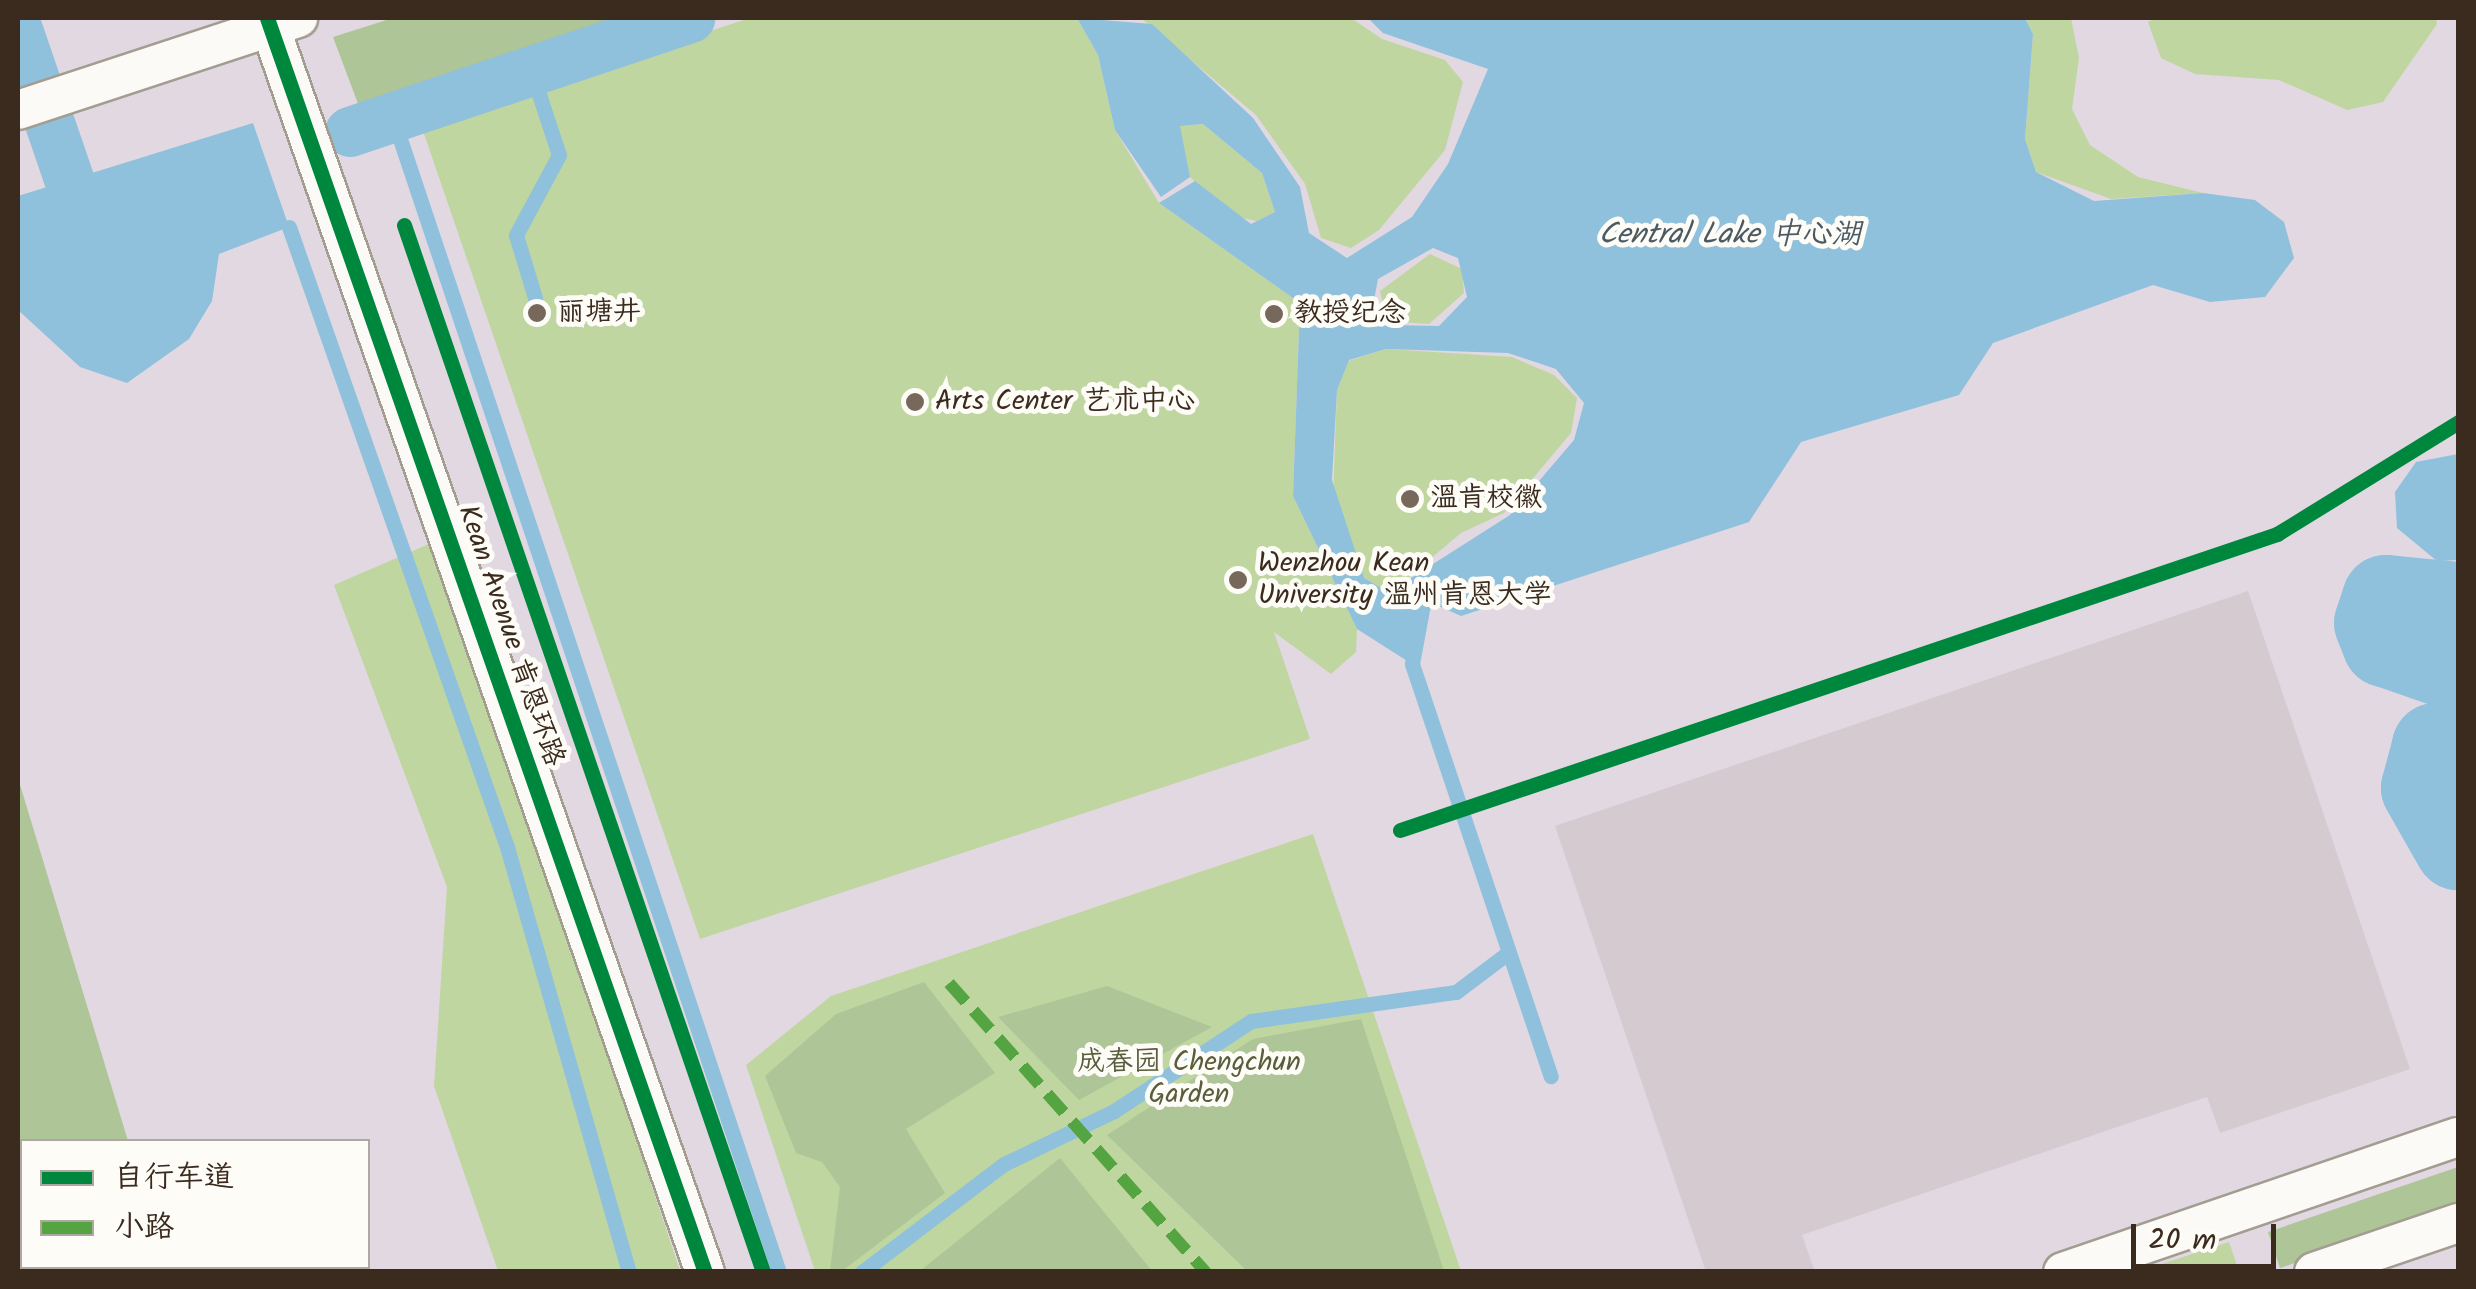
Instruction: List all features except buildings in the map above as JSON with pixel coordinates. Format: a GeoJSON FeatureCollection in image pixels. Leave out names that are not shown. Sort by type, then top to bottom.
{"type":"FeatureCollection","features":[{"type":"Feature","properties":{"kind":"street"},"geometry":{"type":"LineString","coordinates":[[18,110],[279,21]]}},
{"type":"Feature","properties":{"kind":"street","name":"Kean Avenue 肯恩环路"},"geometry":{"type":"LineString","coordinates":[[279,21],[705,1272]]}},
{"type":"Feature","properties":{"kind":"street"},"geometry":{"type":"LineString","coordinates":[[2063,1272],[2458,1136]]}},
{"type":"Feature","properties":{"kind":"street"},"geometry":{"type":"LineString","coordinates":[[2314,1272],[2458,1223]]}},
{"type":"Feature","properties":{"kind":"shaded area","name":"Wenzhou Kean University 温州肯恩大学"},"geometry":{"type":"Polygon","coordinates":[[[18,18],[2458,18],[2458,1271],[18,1271],[18,18]]]}},
{"type":"Feature","properties":{"kind":"green space"},"geometry":{"type":"Polygon","coordinates":[[[393,18],[625,18],[360,109],[333,37],[393,18]]]}},
{"type":"Feature","properties":{"kind":"green space"},"geometry":{"type":"Polygon","coordinates":[[[750,18],[1077,18],[1098,55],[1115,130],[1159,203],[1300,303],[1293,496],[1357,629],[1356,652],[1331,674],[1274,632],[1310,739],[700,939],[421,125],[750,18]]]}},
{"type":"Feature","properties":{"kind":"green space"},"geometry":{"type":"Polygon","coordinates":[[[1141,18],[1351,18],[1382,39],[1445,60],[1463,82],[1445,150],[1379,230],[1351,248],[1321,238],[1305,184],[1256,115],[1141,18]]]}},
{"type":"Feature","properties":{"kind":"green space"},"geometry":{"type":"Polygon","coordinates":[[[2025,18],[2071,18],[2079,58],[2072,109],[2090,145],[2138,177],[2203,193],[2111,199],[2036,172],[2025,139],[2033,34],[2025,18]]]}},
{"type":"Feature","properties":{"kind":"green space"},"geometry":{"type":"Polygon","coordinates":[[[2156,18],[2436,18],[2437,24],[2383,102],[2347,110],[2279,80],[2195,74],[2161,58],[2148,22],[2156,18]]]}},
{"type":"Feature","properties":{"kind":"green space"},"geometry":{"type":"Polygon","coordinates":[[[1203,124],[1262,173],[1275,212],[1257,221],[1231,216],[1190,177],[1179,126],[1203,124]]]}},
{"type":"Feature","properties":{"kind":"green space"},"geometry":{"type":"Polygon","coordinates":[[[1430,254],[1462,269],[1464,293],[1429,324],[1402,322],[1384,310],[1380,291],[1430,254]]]}},
{"type":"Feature","properties":{"kind":"green space"},"geometry":{"type":"Polygon","coordinates":[[[1386,349],[1512,357],[1554,375],[1577,398],[1571,433],[1504,513],[1461,533],[1397,587],[1422,611],[1364,578],[1333,498],[1337,390],[1348,361],[1386,349]]]}},
{"type":"Feature","properties":{"kind":"green space"},"geometry":{"type":"Polygon","coordinates":[[[438,540],[680,1271],[498,1271],[434,1086],[447,887],[334,585],[438,540]]]}},
{"type":"Feature","properties":{"kind":"green space"},"geometry":{"type":"Polygon","coordinates":[[[18,778],[127,1139],[20,1139],[20,1269],[167,1271],[18,1271],[18,778]]]}},
{"type":"Feature","properties":{"kind":"green space","name":"成春园 Chengchun Garden"},"geometry":{"type":"Polygon","coordinates":[[[1313,834],[1461,1271],[815,1271],[746,1065],[831,996],[1313,834]]]}},
{"type":"Feature","properties":{"kind":"green space"},"geometry":{"type":"Polygon","coordinates":[[[924,982],[995,1073],[906,1129],[945,1193],[842,1271],[830,1271],[840,1187],[822,1162],[796,1153],[765,1076],[836,1014],[924,982]]]}},
{"type":"Feature","properties":{"kind":"green space"},"geometry":{"type":"Polygon","coordinates":[[[1107,986],[1212,1027],[1079,1100],[998,1017],[1107,986]]]}},
{"type":"Feature","properties":{"kind":"green space"},"geometry":{"type":"Polygon","coordinates":[[[1361,1019],[1444,1271],[1247,1271],[1107,1135],[1253,1039],[1361,1019]]]}},
{"type":"Feature","properties":{"kind":"green space"},"geometry":{"type":"Polygon","coordinates":[[[1060,1158],[1152,1271],[920,1271],[1060,1158]]]}},
{"type":"Feature","properties":{"kind":"green space"},"geometry":{"type":"Polygon","coordinates":[[[2458,1167],[2458,1207],[2280,1268],[2268,1232],[2458,1167]]]}},
{"type":"Feature","properties":{"kind":"green space"},"geometry":{"type":"Polygon","coordinates":[[[2229,1242],[2239,1271],[2140,1271],[2229,1242]]]}},
{"type":"Feature","properties":{"kind":"water","name":"Central Lake 中心湖"},"geometry":{"type":"Polygon","coordinates":[[[1077,18],[1152,24],[1253,118],[1300,187],[1309,233],[1347,258],[1412,217],[1448,164],[1488,69],[1383,33],[1368,18],[2025,18],[2033,34],[2025,139],[2036,172],[2094,201],[2203,193],[2255,200],[2284,222],[2294,258],[2265,297],[2210,302],[2153,285],[1993,343],[1959,395],[1801,442],[1749,522],[1461,616],[1397,587],[1510,515],[1574,440],[1584,403],[1556,369],[1508,353],[1386,349],[1349,360],[1337,390],[1332,480],[1364,578],[1422,611],[1412,664],[1357,629],[1293,496],[1300,303],[1159,203],[1195,181],[1251,224],[1275,212],[1262,173],[1203,124],[1180,126],[1190,177],[1161,197],[1115,130],[1098,55],[1077,18]],[[1433,248],[1378,279],[1374,300],[1385,325],[1439,326],[1467,297],[1458,258],[1433,248]]]}},
{"type":"Feature","properties":{"kind":"water"},"geometry":{"type":"Polygon","coordinates":[[[253,123],[289,227],[219,254],[212,301],[189,339],[127,383],[80,367],[18,310],[18,196],[253,123]]]}},
{"type":"Feature","properties":{"kind":"water"},"geometry":{"type":"Polygon","coordinates":[[[2458,454],[2458,560],[2437,561],[2397,528],[2395,492],[2416,462],[2458,454]]]}},
{"type":"Feature","properties":{"kind":"waterway"},"geometry":{"type":"LineString","coordinates":[[350,132],[690,18]]}},
{"type":"Feature","properties":{"kind":"waterway"},"geometry":{"type":"LineString","coordinates":[[18,30],[83,220],[107,212]]}},
{"type":"Feature","properties":{"kind":"waterway"},"geometry":{"type":"LineString","coordinates":[[532,73],[559,155],[516,235],[535,298]]}},
{"type":"Feature","properties":{"kind":"waterway"},"geometry":{"type":"LineString","coordinates":[[393,118],[779,1272]]}},
{"type":"Feature","properties":{"kind":"waterway"},"geometry":{"type":"LineString","coordinates":[[289,227],[507,847],[629,1272]]}},
{"type":"Feature","properties":{"kind":"waterway"},"geometry":{"type":"LineString","coordinates":[[1424,599],[1412,664],[1551,1076]]}},
{"type":"Feature","properties":{"kind":"waterway"},"geometry":{"type":"LineString","coordinates":[[2458,606],[2386,599],[2378,623],[2386,643],[2458,668]]}},
{"type":"Feature","properties":{"kind":"waterway"},"geometry":{"type":"LineString","coordinates":[[2458,741],[2436,747],[2425,788],[2458,846]]}},
{"type":"Feature","properties":{"kind":"waterway"},"geometry":{"type":"LineString","coordinates":[[862,1272],[1004,1164],[1114,1111],[1251,1021],[1456,992],[1509,952]]}},
{"type":"Feature","properties":{"kind":"marked path"},"geometry":{"type":"LineString","coordinates":[[949,983],[1206,1272]]}},
{"type":"Feature","properties":{"kind":"cycle path"},"geometry":{"type":"LineString","coordinates":[[267,18],[705,1272]]}},
{"type":"Feature","properties":{"kind":"cycle path"},"geometry":{"type":"LineString","coordinates":[[404,225],[763,1272]]}},
{"type":"Feature","properties":{"kind":"cycle path"},"geometry":{"type":"LineString","coordinates":[[1400,830],[2277,534],[2458,422]]}},
{"type":"Feature","properties":{"kind":"place","name":"丽塘井"},"geometry":{"type":"Point","coordinates":[537,313]}},
{"type":"Feature","properties":{"kind":"place","name":"教授纪念"},"geometry":{"type":"Point","coordinates":[1274,314]}},
{"type":"Feature","properties":{"kind":"place","name":"Arts Center 艺术中心"},"geometry":{"type":"Point","coordinates":[915,402]}},
{"type":"Feature","properties":{"kind":"place","name":"温肯校徽"},"geometry":{"type":"Point","coordinates":[1410,499]}},
{"type":"Feature","properties":{"kind":"place","name":"Wenzhou Kean University 温州肯恩大学"},"geometry":{"type":"Point","coordinates":[1238,580]}}]}
